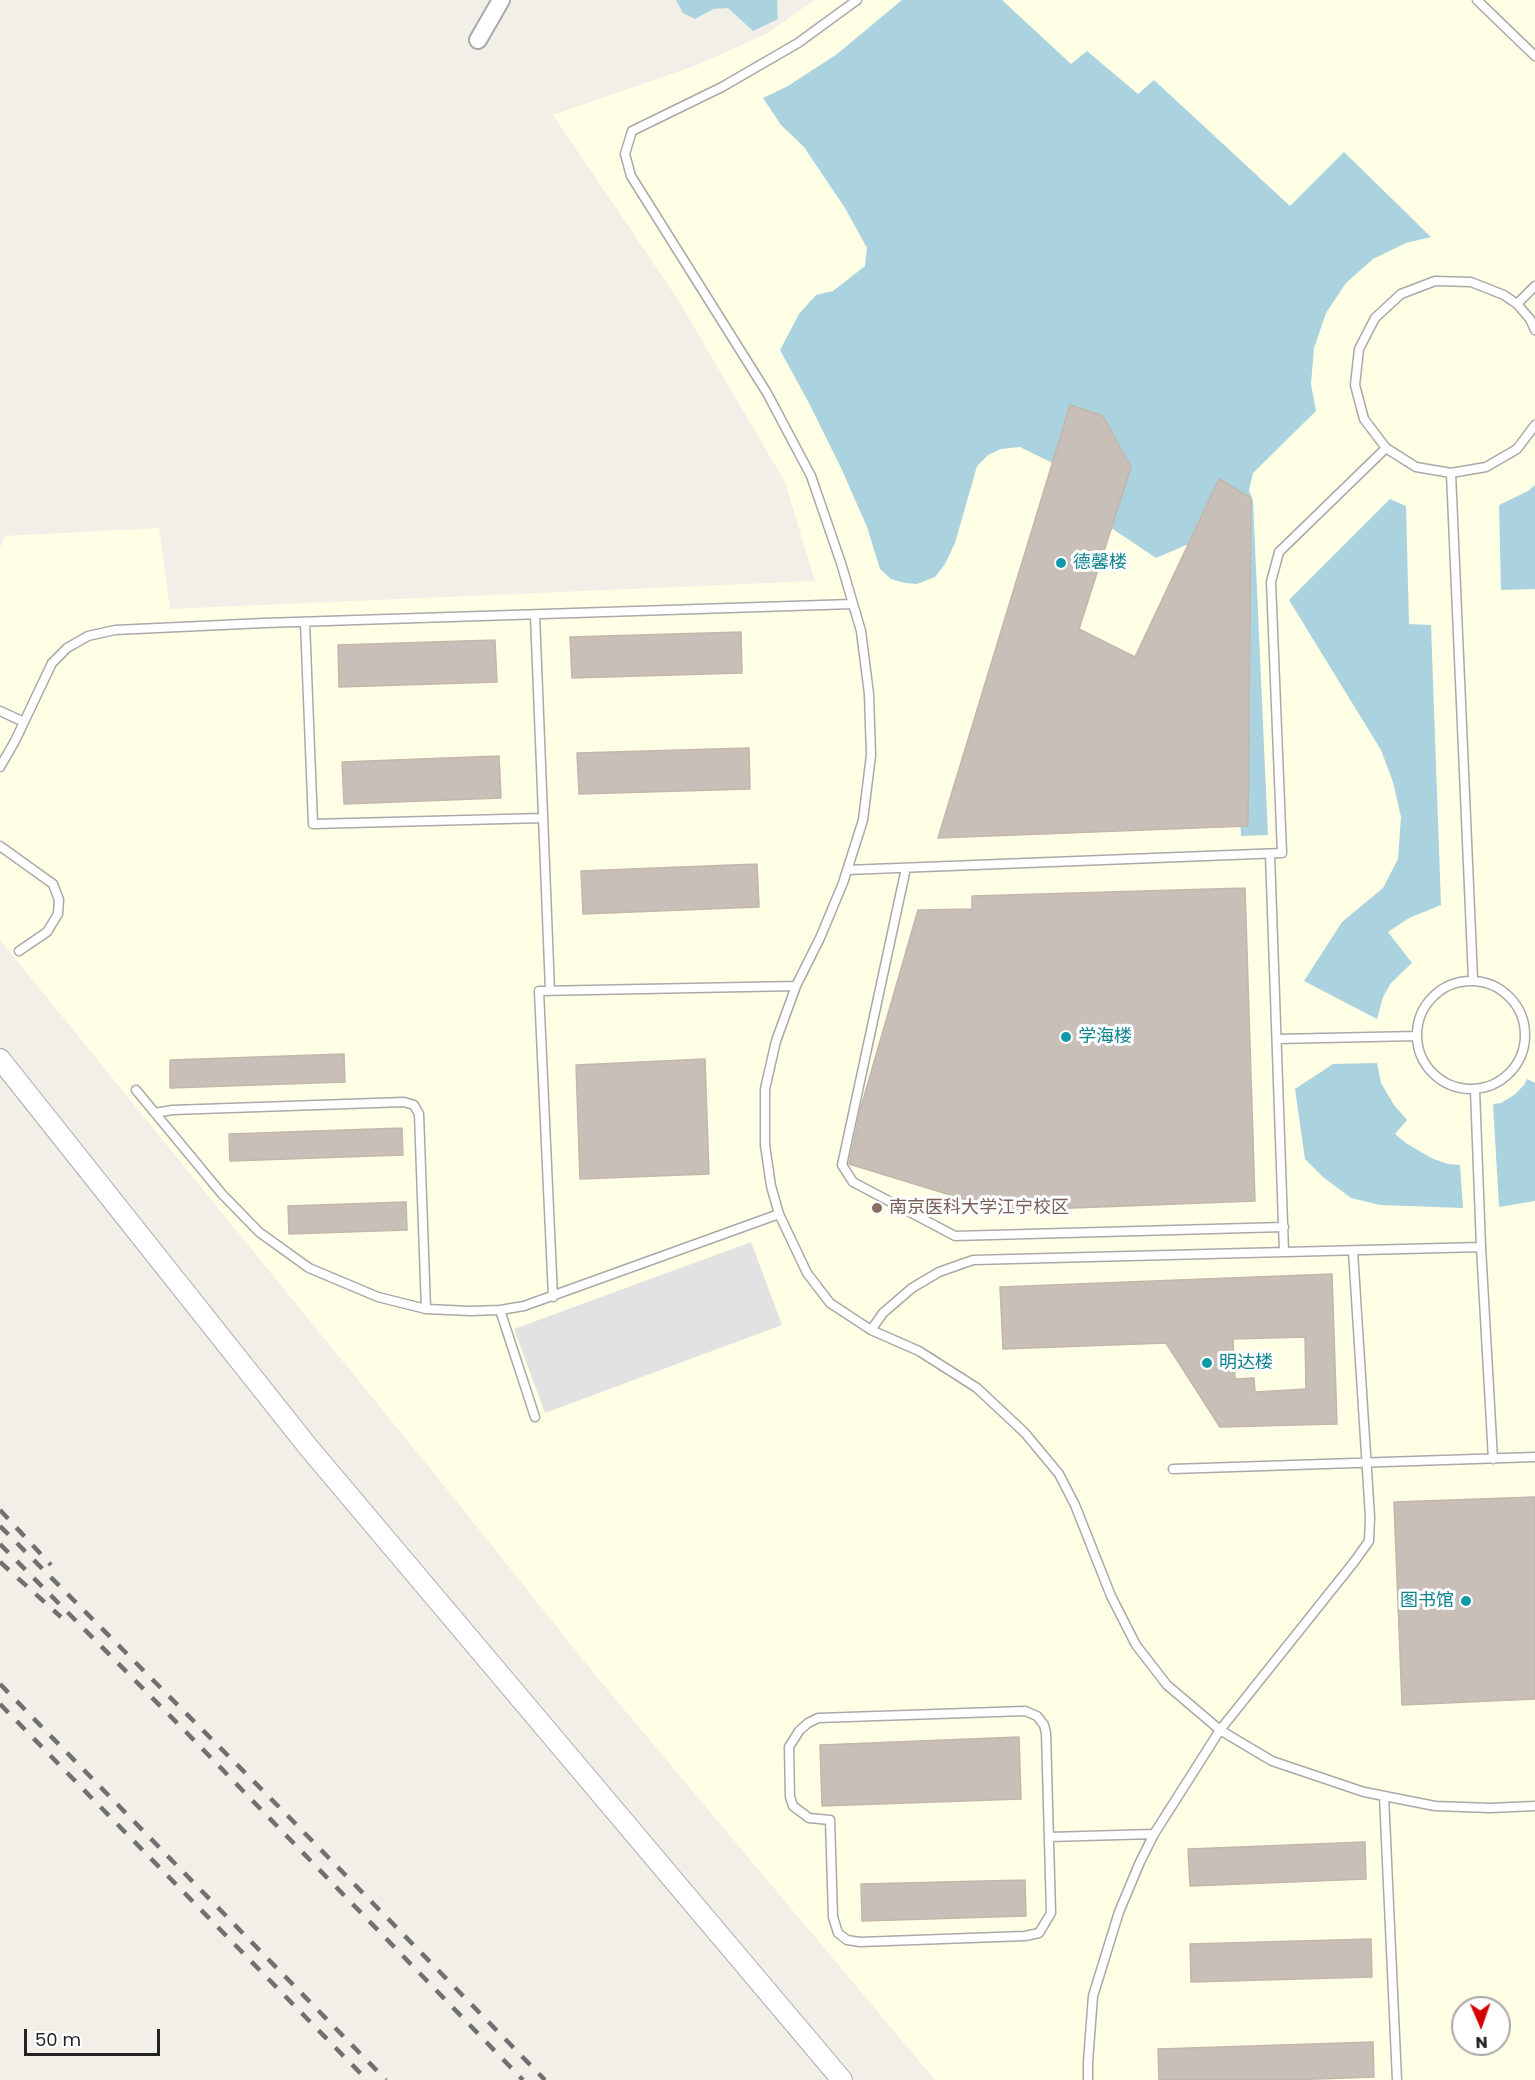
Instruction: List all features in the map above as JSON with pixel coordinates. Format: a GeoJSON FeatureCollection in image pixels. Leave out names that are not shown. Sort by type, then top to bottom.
{"type":"FeatureCollection","features":[{"type":"Feature","properties":{"kind":"street"},"geometry":{"type":"LineString","coordinates":[[478,40],[501,0]]}},
{"type":"Feature","properties":{"kind":"street"},"geometry":{"type":"LineString","coordinates":[[0,1059],[309,1448],[842,2080]]}},
{"type":"Feature","properties":{"kind":"lane"},"geometry":{"type":"LineString","coordinates":[[857,0],[798,43],[722,87],[632,131],[625,154],[631,176],[768,393],[811,476],[842,562],[861,631],[869,694],[872,755],[863,820],[847,870],[820,938],[796,986],[776,1041],[765,1089],[765,1145],[778,1214],[807,1273],[830,1303],[871,1330],[919,1351],[977,1388],[1025,1433],[1059,1474],[1075,1505],[1111,1596],[1136,1645],[1167,1685],[1220,1730],[1272,1761],[1364,1792],[1435,1806],[1490,1808],[1535,1806]]}},
{"type":"Feature","properties":{"kind":"lane"},"geometry":{"type":"LineString","coordinates":[[1477,0],[1535,56]]}},
{"type":"Feature","properties":{"kind":"lane"},"geometry":{"type":"LineString","coordinates":[[1535,330],[1530,319],[1517,304],[1504,295],[1471,282],[1435,282],[1401,294],[1375,318],[1359,349],[1355,385],[1364,419],[1386,448],[1416,467],[1451,473],[1486,467],[1517,449],[1535,425]]}},
{"type":"Feature","properties":{"kind":"lane"},"geometry":{"type":"LineString","coordinates":[[1517,304],[1535,286]]}},
{"type":"Feature","properties":{"kind":"lane"},"geometry":{"type":"LineString","coordinates":[[847,870],[1282,853],[1271,582],[1279,552],[1386,448]]}},
{"type":"Feature","properties":{"kind":"lane"},"geometry":{"type":"LineString","coordinates":[[1451,473],[1473,980]]}},
{"type":"Feature","properties":{"kind":"lane"},"geometry":{"type":"LineString","coordinates":[[0,767],[52,663],[67,648],[88,636],[114,630],[853,604]]}},
{"type":"Feature","properties":{"kind":"lane"},"geometry":{"type":"LineString","coordinates":[[535,615],[550,991]]}},
{"type":"Feature","properties":{"kind":"lane"},"geometry":{"type":"LineString","coordinates":[[305,622],[313,824],[543,818]]}},
{"type":"Feature","properties":{"kind":"lane"},"geometry":{"type":"LineString","coordinates":[[0,711],[24,722]]}},
{"type":"Feature","properties":{"kind":"lane"},"geometry":{"type":"LineString","coordinates":[[0,846],[53,884],[59,900],[58,914],[47,932],[19,951]]}},
{"type":"Feature","properties":{"kind":"lane"},"geometry":{"type":"LineString","coordinates":[[1270,854],[1284,1252]]}},
{"type":"Feature","properties":{"kind":"lane"},"geometry":{"type":"LineString","coordinates":[[906,868],[842,1165],[853,1182],[955,1236],[1284,1227]]}},
{"type":"Feature","properties":{"kind":"lane"},"geometry":{"type":"LineString","coordinates":[[1473,980],[1498,986],[1515,1001],[1525,1022],[1526,1045],[1517,1066],[1500,1082],[1475,1090],[1455,1088],[1435,1077],[1421,1058],[1416,1036],[1420,1014],[1433,994],[1453,983],[1473,980]]}},
{"type":"Feature","properties":{"kind":"lane"},"geometry":{"type":"LineString","coordinates":[[553,1297],[540,991],[796,986]]}},
{"type":"Feature","properties":{"kind":"lane"},"geometry":{"type":"LineString","coordinates":[[1277,1039],[1416,1036]]}},
{"type":"Feature","properties":{"kind":"lane"},"geometry":{"type":"LineString","coordinates":[[136,1090],[222,1194],[259,1232],[309,1268],[378,1297],[426,1309],[500,1310],[524,1306],[778,1214]]}},
{"type":"Feature","properties":{"kind":"lane"},"geometry":{"type":"LineString","coordinates":[[1475,1090],[1493,1459]]}},
{"type":"Feature","properties":{"kind":"lane"},"geometry":{"type":"LineString","coordinates":[[155,1113],[172,1110],[404,1102],[414,1105],[419,1114],[426,1309]]}},
{"type":"Feature","properties":{"kind":"lane"},"geometry":{"type":"LineString","coordinates":[[871,1330],[883,1313],[912,1288],[939,1272],[973,1260],[1481,1247]]}},
{"type":"Feature","properties":{"kind":"lane"},"geometry":{"type":"LineString","coordinates":[[1089,2080],[1092,1996],[1119,1912],[1154,1834],[1220,1730],[1369,1541],[1370,1517],[1353,1251]]}},
{"type":"Feature","properties":{"kind":"lane"},"geometry":{"type":"LineString","coordinates":[[500,1310],[536,1417]]}},
{"type":"Feature","properties":{"kind":"lane"},"geometry":{"type":"LineString","coordinates":[[1173,1469],[1535,1457]]}},
{"type":"Feature","properties":{"kind":"lane"},"geometry":{"type":"LineString","coordinates":[[1025,1711],[1037,1716],[1046,1732],[1049,1837],[1051,1914],[1039,1933],[1026,1936],[860,1942],[847,1940],[838,1933],[833,1917],[830,1820],[809,1818],[793,1806],[790,1797],[789,1747],[799,1731],[818,1718],[1025,1711]]}},
{"type":"Feature","properties":{"kind":"lane"},"geometry":{"type":"LineString","coordinates":[[1384,1796],[1397,2080]]}},
{"type":"Feature","properties":{"kind":"lane"},"geometry":{"type":"LineString","coordinates":[[1049,1837],[1154,1834]]}},
{"type":"Feature","properties":{"kind":"shaded area","name":"南京医科大学江宁校区"},"geometry":{"type":"Polygon","coordinates":[[[814,0],[1535,0],[1535,2080],[935,2080],[596,1676],[0,940],[0,548],[5,536],[159,528],[170,609],[815,581],[785,482],[677,298],[553,115],[697,65],[768,33],[814,0]]]}},
{"type":"Feature","properties":{"kind":"shaded area"},"geometry":{"type":"Polygon","coordinates":[[[751,1242],[782,1325],[545,1413],[514,1329],[751,1242]]]}},
{"type":"Feature","properties":{"kind":"water"},"geometry":{"type":"Polygon","coordinates":[[[676,0],[777,0],[778,19],[753,31],[728,8],[713,9],[695,19],[683,13],[676,0]]]}},
{"type":"Feature","properties":{"kind":"water"},"geometry":{"type":"Polygon","coordinates":[[[902,0],[1002,0],[1071,64],[1087,51],[1138,94],[1154,80],[1290,206],[1344,152],[1431,237],[1406,243],[1373,259],[1346,283],[1326,313],[1314,348],[1311,384],[1316,411],[1253,473],[1249,490],[1253,501],[1268,835],[1241,836],[1226,528],[1156,558],[1092,515],[1097,485],[1020,447],[1001,449],[988,455],[977,466],[955,543],[945,564],[935,577],[917,584],[891,579],[880,569],[867,527],[842,470],[780,350],[799,314],[816,295],[833,291],[865,266],[867,248],[845,208],[804,147],[781,125],[763,98],[788,86],[837,54],[902,0]]]}},
{"type":"Feature","properties":{"kind":"water"},"geometry":{"type":"Polygon","coordinates":[[[1535,485],[1535,589],[1501,590],[1499,505],[1528,491],[1535,485]]]}},
{"type":"Feature","properties":{"kind":"water"},"geometry":{"type":"Polygon","coordinates":[[[1390,499],[1406,506],[1409,624],[1431,625],[1441,905],[1409,918],[1388,932],[1412,963],[1391,983],[1383,997],[1377,1019],[1304,981],[1342,922],[1383,888],[1398,859],[1401,817],[1393,782],[1381,750],[1289,600],[1390,499]]]}},
{"type":"Feature","properties":{"kind":"water"},"geometry":{"type":"Polygon","coordinates":[[[1377,1063],[1381,1083],[1394,1105],[1407,1120],[1395,1134],[1431,1158],[1448,1164],[1460,1165],[1463,1208],[1380,1205],[1351,1198],[1323,1177],[1305,1159],[1295,1089],[1333,1064],[1377,1063]]]}},
{"type":"Feature","properties":{"kind":"water"},"geometry":{"type":"Polygon","coordinates":[[[1527,1079],[1535,1083],[1535,1201],[1499,1207],[1493,1104],[1501,1103],[1514,1095],[1527,1079]]]}},
{"type":"Feature","properties":{"kind":"building","name":"德馨楼"},"geometry":{"type":"Polygon","coordinates":[[[1070,405],[1103,416],[1131,467],[1079,629],[1135,657],[1219,479],[1251,498],[1248,826],[938,838],[1070,405]]]}},
{"type":"Feature","properties":{"kind":"building"},"geometry":{"type":"Polygon","coordinates":[[[741,632],[742,673],[572,678],[570,637],[741,632]]]}},
{"type":"Feature","properties":{"kind":"building"},"geometry":{"type":"Polygon","coordinates":[[[495,640],[497,682],[339,687],[338,645],[495,640]]]}},
{"type":"Feature","properties":{"kind":"building"},"geometry":{"type":"Polygon","coordinates":[[[749,748],[750,789],[579,794],[577,753],[749,748]]]}},
{"type":"Feature","properties":{"kind":"building"},"geometry":{"type":"Polygon","coordinates":[[[499,756],[501,798],[344,804],[342,762],[499,756]]]}},
{"type":"Feature","properties":{"kind":"building"},"geometry":{"type":"Polygon","coordinates":[[[757,864],[759,907],[583,914],[581,871],[757,864]]]}},
{"type":"Feature","properties":{"kind":"building","name":"学海楼"},"geometry":{"type":"Polygon","coordinates":[[[1245,888],[1255,1201],[970,1212],[970,1201],[849,1164],[861,1107],[918,910],[972,909],[972,896],[1245,888]]]}},
{"type":"Feature","properties":{"kind":"building"},"geometry":{"type":"Polygon","coordinates":[[[344,1054],[345,1082],[170,1088],[170,1060],[344,1054]]]}},
{"type":"Feature","properties":{"kind":"building"},"geometry":{"type":"Polygon","coordinates":[[[705,1059],[709,1174],[580,1179],[576,1065],[705,1059]]]}},
{"type":"Feature","properties":{"kind":"building"},"geometry":{"type":"Polygon","coordinates":[[[402,1128],[403,1155],[230,1161],[229,1134],[402,1128]]]}},
{"type":"Feature","properties":{"kind":"building"},"geometry":{"type":"Polygon","coordinates":[[[406,1202],[407,1230],[289,1234],[288,1206],[406,1202]]]}},
{"type":"Feature","properties":{"kind":"building","name":"明达楼"},"geometry":{"type":"Polygon","coordinates":[[[1332,1274],[1337,1424],[1220,1427],[1166,1343],[1003,1349],[1000,1287],[1332,1274]],[[1305,1337],[1233,1339],[1235,1379],[1254,1378],[1255,1392],[1306,1389],[1305,1337]]]}},
{"type":"Feature","properties":{"kind":"building","name":"图书馆"},"geometry":{"type":"Polygon","coordinates":[[[1535,1497],[1535,1699],[1402,1705],[1394,1502],[1535,1497]]]}},
{"type":"Feature","properties":{"kind":"building"},"geometry":{"type":"Polygon","coordinates":[[[1019,1737],[1021,1799],[822,1806],[820,1745],[1019,1737]]]}},
{"type":"Feature","properties":{"kind":"building"},"geometry":{"type":"Polygon","coordinates":[[[1365,1842],[1366,1879],[1190,1886],[1188,1849],[1365,1842]]]}},
{"type":"Feature","properties":{"kind":"building"},"geometry":{"type":"Polygon","coordinates":[[[1025,1880],[1026,1916],[862,1921],[861,1884],[1025,1880]]]}},
{"type":"Feature","properties":{"kind":"building"},"geometry":{"type":"Polygon","coordinates":[[[1371,1939],[1372,1977],[1191,1982],[1190,1944],[1371,1939]]]}},
{"type":"Feature","properties":{"kind":"building"},"geometry":{"type":"Polygon","coordinates":[[[1373,2042],[1374,2077],[1289,2080],[1159,2080],[1158,2049],[1373,2042]]]}},
{"type":"Feature","properties":{"kind":"railway"},"geometry":{"type":"LineString","coordinates":[[0,1510],[51,1565]]}},
{"type":"Feature","properties":{"kind":"railway"},"geometry":{"type":"LineString","coordinates":[[0,1526],[287,1815],[545,2080]]}},
{"type":"Feature","properties":{"kind":"railway"},"geometry":{"type":"LineString","coordinates":[[0,1544],[187,1733],[523,2080]]}},
{"type":"Feature","properties":{"kind":"railway"},"geometry":{"type":"LineString","coordinates":[[0,1562],[61,1617]]}},
{"type":"Feature","properties":{"kind":"railway"},"geometry":{"type":"LineString","coordinates":[[0,1684],[386,2080]]}},
{"type":"Feature","properties":{"kind":"railway"},"geometry":{"type":"LineString","coordinates":[[0,1704],[367,2080]]}},
{"type":"Feature","properties":{"kind":"place","name":"德馨楼"},"geometry":{"type":"Point","coordinates":[1061,563]}},
{"type":"Feature","properties":{"kind":"place","name":"学海楼"},"geometry":{"type":"Point","coordinates":[1066,1037]}},
{"type":"Feature","properties":{"kind":"place","name":"南京医科大学江宁校区"},"geometry":{"type":"Point","coordinates":[877,1208]}},
{"type":"Feature","properties":{"kind":"place","name":"明达楼"},"geometry":{"type":"Point","coordinates":[1207,1363]}},
{"type":"Feature","properties":{"kind":"place","name":"图书馆"},"geometry":{"type":"Point","coordinates":[1466,1601]}}]}
